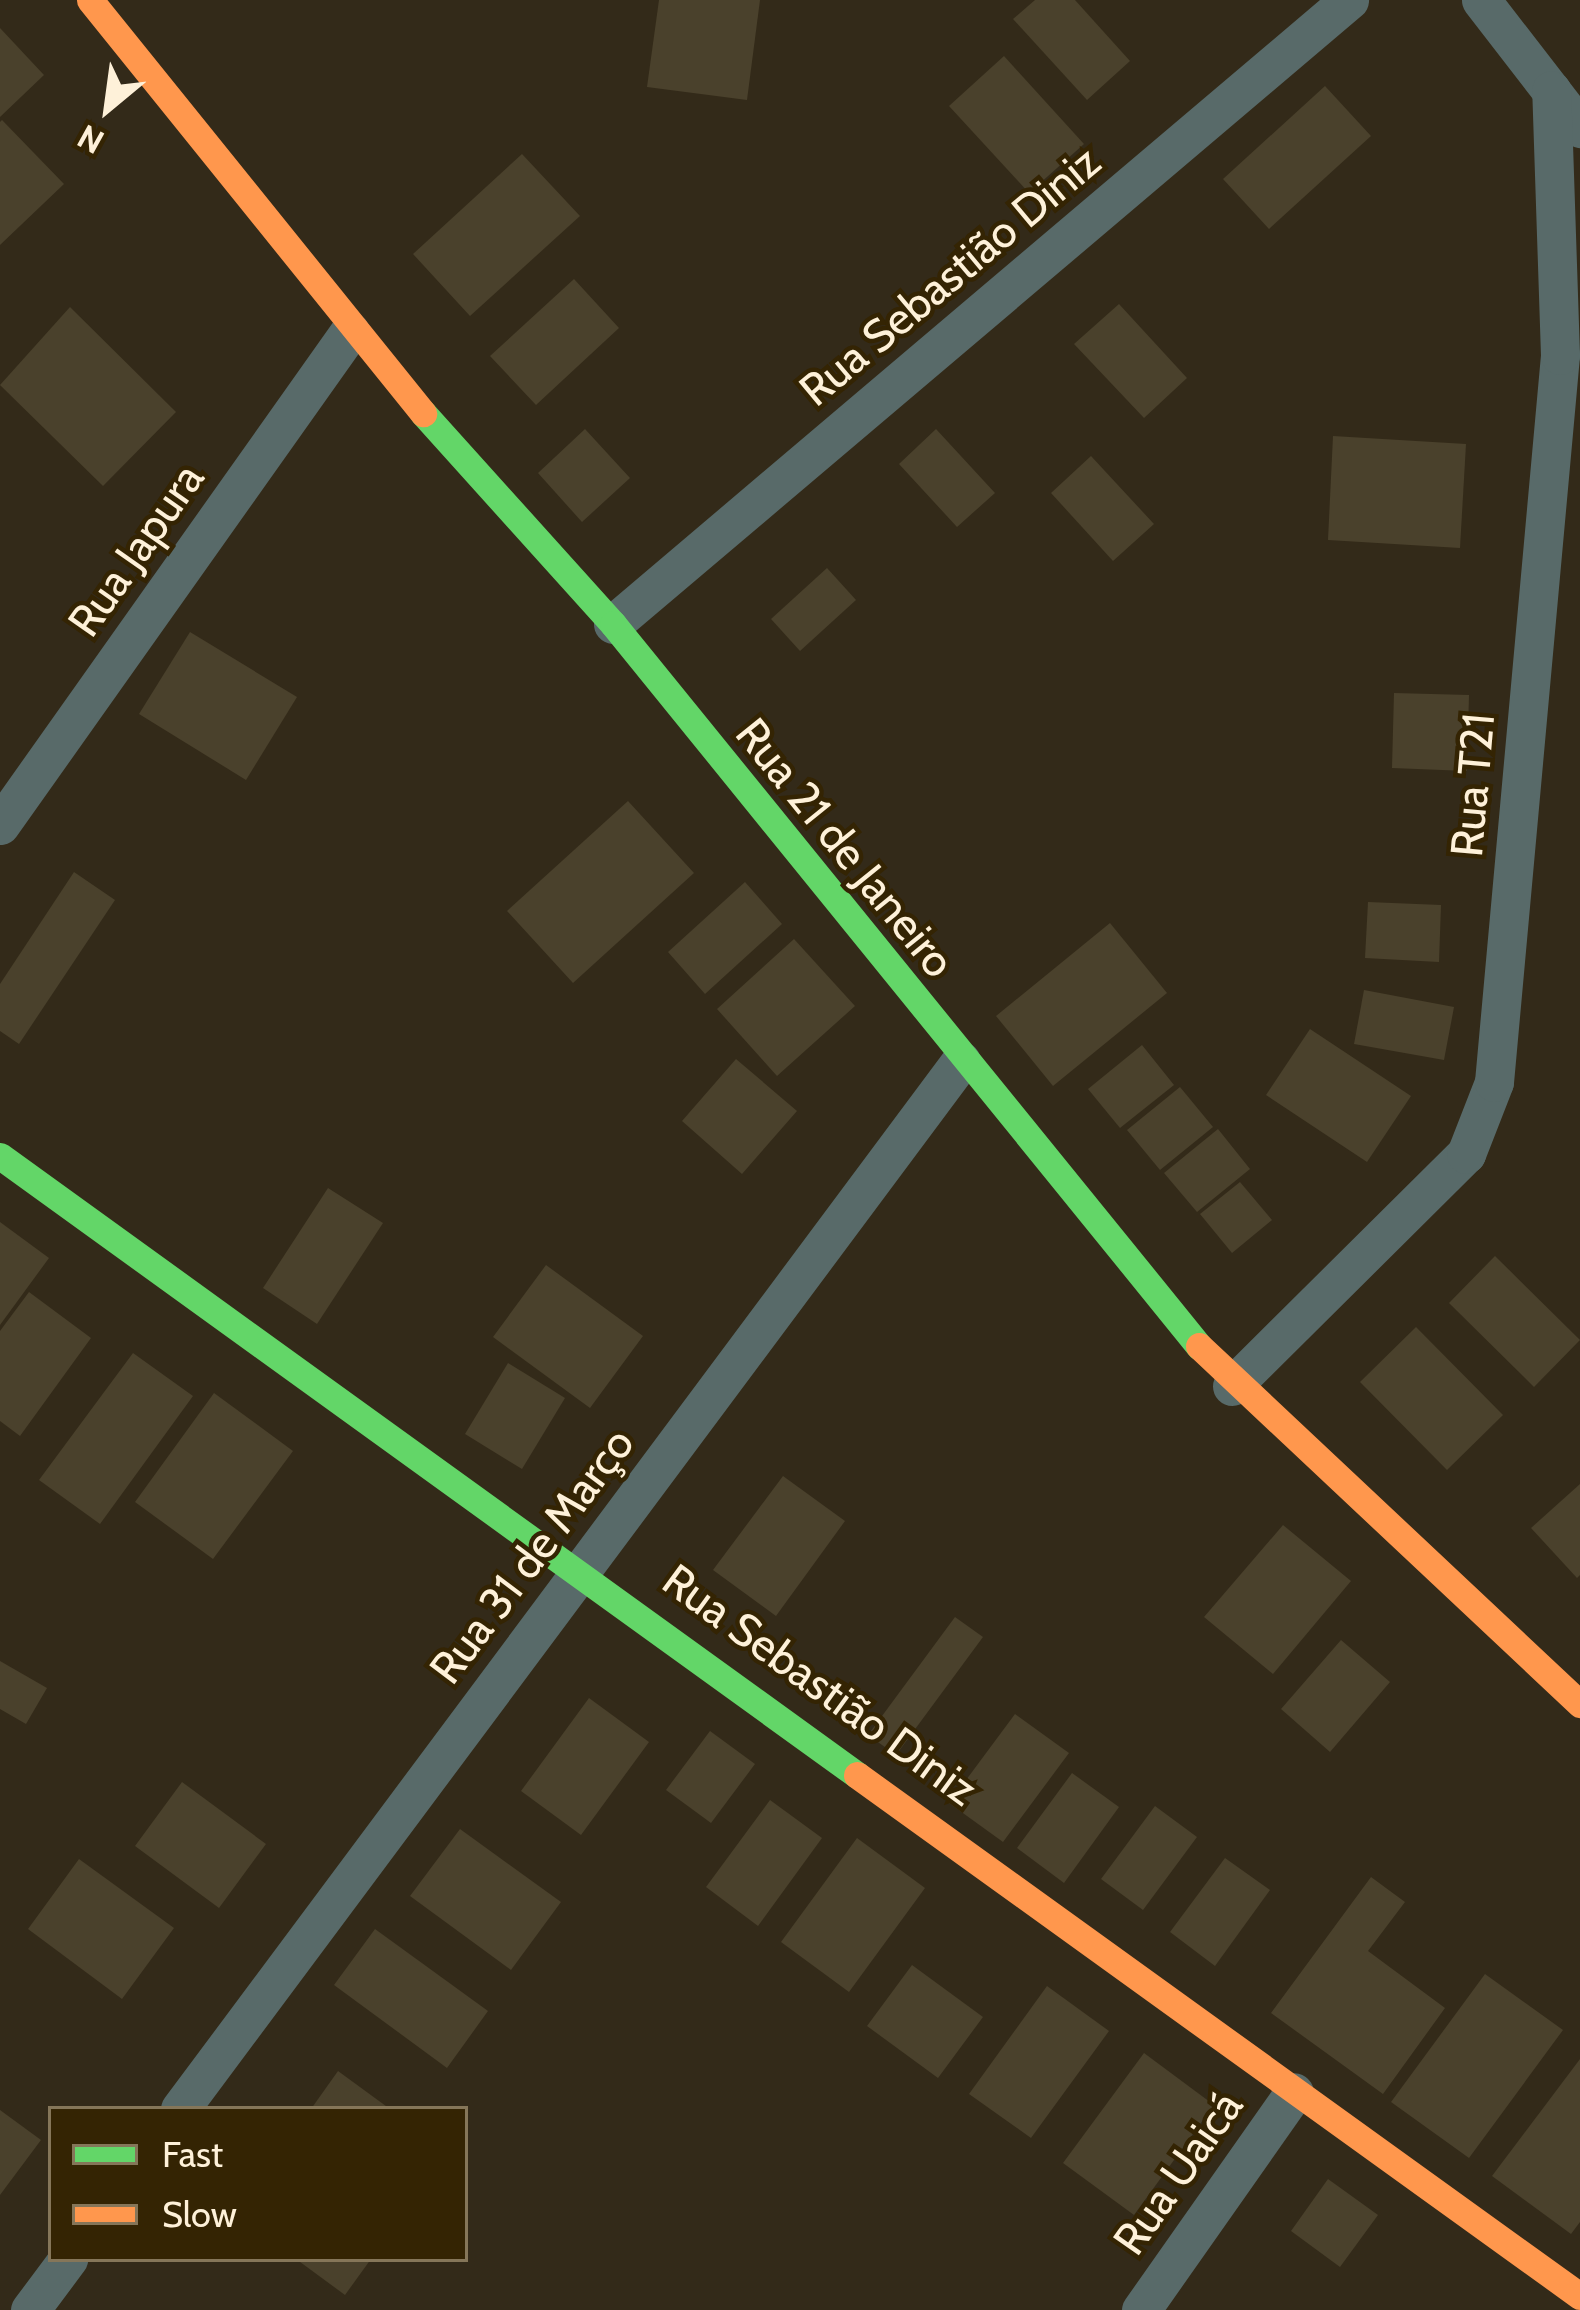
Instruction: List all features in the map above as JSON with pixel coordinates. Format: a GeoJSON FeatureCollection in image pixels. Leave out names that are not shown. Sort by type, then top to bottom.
{"type":"FeatureCollection","features":[{"type":"Feature","properties":{"kind":"street","name":"Rua 21 de Janeiro"},"geometry":{"type":"LineString","coordinates":[[89,0],[350,331],[613,624],[961,1061],[1232,1386],[1580,1704]]}},
{"type":"Feature","properties":{"kind":"street","name":"Rua Sebastião Diniz"},"geometry":{"type":"LineString","coordinates":[[613,624],[1348,0]]}},
{"type":"Feature","properties":{"kind":"street"},"geometry":{"type":"LineString","coordinates":[[1481,0],[1580,128]]}},
{"type":"Feature","properties":{"kind":"street","name":"Rua T21"},"geometry":{"type":"LineString","coordinates":[[1232,1386],[1466,1154],[1494,1082],[1570,354],[1551,90]]}},
{"type":"Feature","properties":{"kind":"street","name":"Rua Japura"},"geometry":{"type":"LineString","coordinates":[[0,825],[350,331]]}},
{"type":"Feature","properties":{"kind":"street","name":"Rua 31 de Março"},"geometry":{"type":"LineString","coordinates":[[182,2106],[961,1061]]}},
{"type":"Feature","properties":{"kind":"street","name":"Rua Sebastião Diniz"},"geometry":{"type":"LineString","coordinates":[[0,1156],[582,1570],[1580,2296]]}},
{"type":"Feature","properties":{"kind":"street","name":"Rua Uaicá"},"geometry":{"type":"LineString","coordinates":[[1141,2310],[1294,2092]]}},
{"type":"Feature","properties":{"kind":"street"},"geometry":{"type":"LineString","coordinates":[[30,2310],[66,2262]]}},
{"type":"Feature","properties":{"kind":"building"},"geometry":{"type":"Polygon","coordinates":[[[659,0],[760,0],[747,100],[647,87],[659,0]]]}},
{"type":"Feature","properties":{"kind":"building"},"geometry":{"type":"Polygon","coordinates":[[[1035,0],[1075,0],[1130,61],[1087,100],[1013,19],[1035,0]]]}},
{"type":"Feature","properties":{"kind":"building"},"geometry":{"type":"Polygon","coordinates":[[[0,28],[44,75],[0,117],[0,28]]]}},
{"type":"Feature","properties":{"kind":"building"},"geometry":{"type":"Polygon","coordinates":[[[1004,56],[1084,144],[1029,193],[949,106],[1004,56]]]}},
{"type":"Feature","properties":{"kind":"building"},"geometry":{"type":"Polygon","coordinates":[[[1325,86],[1371,136],[1269,229],[1223,179],[1325,86]]]}},
{"type":"Feature","properties":{"kind":"building"},"geometry":{"type":"Polygon","coordinates":[[[0,122],[64,184],[0,245],[0,122]]]}},
{"type":"Feature","properties":{"kind":"building"},"geometry":{"type":"Polygon","coordinates":[[[522,154],[580,216],[470,316],[413,254],[522,154]]]}},
{"type":"Feature","properties":{"kind":"building"},"geometry":{"type":"Polygon","coordinates":[[[574,279],[619,328],[536,405],[490,356],[574,279]]]}},
{"type":"Feature","properties":{"kind":"building"},"geometry":{"type":"Polygon","coordinates":[[[1119,304],[1187,378],[1144,418],[1074,344],[1119,304]]]}},
{"type":"Feature","properties":{"kind":"building"},"geometry":{"type":"Polygon","coordinates":[[[70,307],[176,412],[103,486],[0,385],[70,307]]]}},
{"type":"Feature","properties":{"kind":"building"},"geometry":{"type":"Polygon","coordinates":[[[585,429],[630,478],[582,522],[538,473],[585,429]]]}},
{"type":"Feature","properties":{"kind":"building"},"geometry":{"type":"Polygon","coordinates":[[[936,429],[995,493],[957,527],[899,464],[936,429]]]}},
{"type":"Feature","properties":{"kind":"building"},"geometry":{"type":"Polygon","coordinates":[[[1333,436],[1466,444],[1460,548],[1328,540],[1333,436]]]}},
{"type":"Feature","properties":{"kind":"building"},"geometry":{"type":"Polygon","coordinates":[[[1091,456],[1154,524],[1113,561],[1051,493],[1091,456]]]}},
{"type":"Feature","properties":{"kind":"building"},"geometry":{"type":"Polygon","coordinates":[[[827,568],[856,600],[800,651],[771,619],[827,568]]]}},
{"type":"Feature","properties":{"kind":"building"},"geometry":{"type":"Polygon","coordinates":[[[190,632],[297,697],[246,780],[139,714],[190,632]]]}},
{"type":"Feature","properties":{"kind":"building"},"geometry":{"type":"Polygon","coordinates":[[[1394,693],[1469,695],[1467,771],[1392,768],[1394,693]]]}},
{"type":"Feature","properties":{"kind":"building"},"geometry":{"type":"Polygon","coordinates":[[[628,801],[694,873],[573,983],[507,911],[628,801]]]}},
{"type":"Feature","properties":{"kind":"building"},"geometry":{"type":"Polygon","coordinates":[[[74,872],[115,900],[19,1044],[0,1031],[0,984],[74,872]]]}},
{"type":"Feature","properties":{"kind":"building"},"geometry":{"type":"Polygon","coordinates":[[[745,882],[782,924],[705,994],[668,952],[745,882]]]}},
{"type":"Feature","properties":{"kind":"building"},"geometry":{"type":"Polygon","coordinates":[[[1368,902],[1441,905],[1439,962],[1365,958],[1368,902]]]}},
{"type":"Feature","properties":{"kind":"building"},"geometry":{"type":"Polygon","coordinates":[[[1110,923],[1167,993],[1053,1086],[996,1016],[1110,923]]]}},
{"type":"Feature","properties":{"kind":"building"},"geometry":{"type":"Polygon","coordinates":[[[794,939],[855,1006],[777,1076],[717,1009],[794,939]]]}},
{"type":"Feature","properties":{"kind":"building"},"geometry":{"type":"Polygon","coordinates":[[[1364,990],[1454,1007],[1444,1060],[1354,1044],[1364,990]]]}},
{"type":"Feature","properties":{"kind":"building"},"geometry":{"type":"Polygon","coordinates":[[[1310,1029],[1411,1096],[1367,1162],[1266,1095],[1310,1029]]]}},
{"type":"Feature","properties":{"kind":"building"},"geometry":{"type":"Polygon","coordinates":[[[1142,1045],[1174,1085],[1120,1128],[1088,1089],[1142,1045]]]}},
{"type":"Feature","properties":{"kind":"building"},"geometry":{"type":"Polygon","coordinates":[[[736,1059],[797,1111],[742,1174],[682,1121],[736,1059]]]}},
{"type":"Feature","properties":{"kind":"building"},"geometry":{"type":"Polygon","coordinates":[[[1180,1087],[1213,1127],[1160,1170],[1127,1130],[1180,1087]]]}},
{"type":"Feature","properties":{"kind":"building"},"geometry":{"type":"Polygon","coordinates":[[[1218,1129],[1250,1169],[1197,1212],[1164,1173],[1218,1129]]]}},
{"type":"Feature","properties":{"kind":"building"},"geometry":{"type":"Polygon","coordinates":[[[1240,1182],[1272,1220],[1232,1253],[1200,1214],[1240,1182]]]}},
{"type":"Feature","properties":{"kind":"building"},"geometry":{"type":"Polygon","coordinates":[[[328,1188],[383,1223],[317,1324],[263,1288],[328,1188]]]}},
{"type":"Feature","properties":{"kind":"building"},"geometry":{"type":"Polygon","coordinates":[[[0,1222],[49,1258],[0,1325],[0,1222]]]}},
{"type":"Feature","properties":{"kind":"building"},"geometry":{"type":"Polygon","coordinates":[[[1495,1256],[1580,1340],[1534,1387],[1449,1303],[1495,1256]]]}},
{"type":"Feature","properties":{"kind":"building"},"geometry":{"type":"Polygon","coordinates":[[[546,1265],[643,1336],[590,1408],[493,1337],[546,1265]]]}},
{"type":"Feature","properties":{"kind":"building"},"geometry":{"type":"Polygon","coordinates":[[[29,1292],[91,1338],[20,1436],[0,1421],[0,1331],[29,1292]]]}},
{"type":"Feature","properties":{"kind":"building"},"geometry":{"type":"Polygon","coordinates":[[[1416,1327],[1503,1415],[1447,1470],[1360,1382],[1416,1327]]]}},
{"type":"Feature","properties":{"kind":"building"},"geometry":{"type":"Polygon","coordinates":[[[133,1353],[193,1396],[100,1524],[39,1480],[133,1353]]]}},
{"type":"Feature","properties":{"kind":"building"},"geometry":{"type":"Polygon","coordinates":[[[508,1363],[565,1398],[522,1469],[465,1434],[508,1363]]]}},
{"type":"Feature","properties":{"kind":"building"},"geometry":{"type":"Polygon","coordinates":[[[214,1393],[293,1451],[213,1559],[135,1502],[214,1393]]]}},
{"type":"Feature","properties":{"kind":"building"},"geometry":{"type":"Polygon","coordinates":[[[783,1476],[845,1521],[776,1616],[713,1570],[783,1476]]]}},
{"type":"Feature","properties":{"kind":"building"},"geometry":{"type":"Polygon","coordinates":[[[1580,1484],[1580,1575],[1577,1578],[1531,1528],[1580,1484]]]}},
{"type":"Feature","properties":{"kind":"building"},"geometry":{"type":"Polygon","coordinates":[[[1283,1525],[1351,1581],[1273,1674],[1204,1617],[1283,1525]]]}},
{"type":"Feature","properties":{"kind":"building"},"geometry":{"type":"Polygon","coordinates":[[[955,1617],[983,1637],[896,1755],[868,1735],[955,1617]]]}},
{"type":"Feature","properties":{"kind":"building"},"geometry":{"type":"Polygon","coordinates":[[[1341,1640],[1390,1682],[1330,1752],[1281,1709],[1341,1640]]]}},
{"type":"Feature","properties":{"kind":"building"},"geometry":{"type":"Polygon","coordinates":[[[0,1661],[47,1688],[26,1724],[0,1709],[0,1661]]]}},
{"type":"Feature","properties":{"kind":"building"},"geometry":{"type":"Polygon","coordinates":[[[589,1698],[649,1742],[581,1835],[521,1791],[589,1698]]]}},
{"type":"Feature","properties":{"kind":"building"},"geometry":{"type":"Polygon","coordinates":[[[1015,1714],[1069,1753],[1003,1842],[949,1803],[1015,1714]]]}},
{"type":"Feature","properties":{"kind":"building"},"geometry":{"type":"Polygon","coordinates":[[[710,1731],[755,1764],[711,1823],[666,1790],[710,1731]]]}},
{"type":"Feature","properties":{"kind":"building"},"geometry":{"type":"Polygon","coordinates":[[[1072,1773],[1119,1807],[1064,1883],[1017,1848],[1072,1773]]]}},
{"type":"Feature","properties":{"kind":"building"},"geometry":{"type":"Polygon","coordinates":[[[182,1782],[266,1844],[219,1908],[135,1846],[182,1782]]]}},
{"type":"Feature","properties":{"kind":"building"},"geometry":{"type":"Polygon","coordinates":[[[770,1800],[822,1838],[758,1926],[706,1887],[770,1800]]]}},
{"type":"Feature","properties":{"kind":"building"},"geometry":{"type":"Polygon","coordinates":[[[1155,1806],[1197,1837],[1143,1910],[1101,1879],[1155,1806]]]}},
{"type":"Feature","properties":{"kind":"building"},"geometry":{"type":"Polygon","coordinates":[[[460,1829],[561,1902],[511,1970],[410,1896],[460,1829]]]}},
{"type":"Feature","properties":{"kind":"building"},"geometry":{"type":"Polygon","coordinates":[[[857,1838],[925,1888],[849,1992],[781,1942],[857,1838]]]}},
{"type":"Feature","properties":{"kind":"building"},"geometry":{"type":"Polygon","coordinates":[[[1225,1858],[1270,1890],[1215,1966],[1170,1932],[1225,1858]]]}},
{"type":"Feature","properties":{"kind":"building"},"geometry":{"type":"Polygon","coordinates":[[[79,1859],[174,1928],[122,1999],[28,1929],[79,1859]]]}},
{"type":"Feature","properties":{"kind":"building"},"geometry":{"type":"Polygon","coordinates":[[[1371,1877],[1405,1902],[1368,1951],[1445,2008],[1383,2094],[1271,2013],[1371,1877]]]}},
{"type":"Feature","properties":{"kind":"building"},"geometry":{"type":"Polygon","coordinates":[[[375,1929],[488,2011],[447,2068],[334,1985],[375,1929]]]}},
{"type":"Feature","properties":{"kind":"building"},"geometry":{"type":"Polygon","coordinates":[[[912,1965],[983,2017],[938,2078],[867,2026],[912,1965]]]}},
{"type":"Feature","properties":{"kind":"building"},"geometry":{"type":"Polygon","coordinates":[[[1485,1974],[1563,2030],[1469,2158],[1391,2102],[1485,1974]]]}},
{"type":"Feature","properties":{"kind":"building"},"geometry":{"type":"Polygon","coordinates":[[[1047,1986],[1109,2031],[1031,2138],[969,2094],[1047,1986]]]}},
{"type":"Feature","properties":{"kind":"building"},"geometry":{"type":"Polygon","coordinates":[[[1144,2053],[1214,2105],[1134,2215],[1063,2163],[1144,2053]]]}},
{"type":"Feature","properties":{"kind":"building"},"geometry":{"type":"Polygon","coordinates":[[[1580,2059],[1580,2222],[1571,2234],[1492,2176],[1580,2059]]]}},
{"type":"Feature","properties":{"kind":"building"},"geometry":{"type":"Polygon","coordinates":[[[338,2071],[386,2106],[313,2106],[338,2071]]]}},
{"type":"Feature","properties":{"kind":"building"},"geometry":{"type":"Polygon","coordinates":[[[0,2110],[41,2140],[0,2195],[0,2110]]]}},
{"type":"Feature","properties":{"kind":"building"},"geometry":{"type":"Polygon","coordinates":[[[1328,2179],[1378,2215],[1340,2267],[1291,2231],[1328,2179]]]}},
{"type":"Feature","properties":{"kind":"building"},"geometry":{"type":"Polygon","coordinates":[[[300,2262],[369,2262],[345,2295],[300,2262]]]}},
{"type":"Feature","properties":{"kind":"traffic: fast"},"geometry":{"type":"LineString","coordinates":[[423,413],[613,624],[1199,1346]]}},
{"type":"Feature","properties":{"kind":"traffic: fast"},"geometry":{"type":"LineString","coordinates":[[0,1156],[857,1775]]}},
{"type":"Feature","properties":{"kind":"traffic: slow"},"geometry":{"type":"LineString","coordinates":[[90,0],[423,413]]}},
{"type":"Feature","properties":{"kind":"traffic: slow"},"geometry":{"type":"LineString","coordinates":[[1199,1346],[1580,1704]]}},
{"type":"Feature","properties":{"kind":"traffic: slow"},"geometry":{"type":"LineString","coordinates":[[857,1775],[1580,2296]]}}]}
